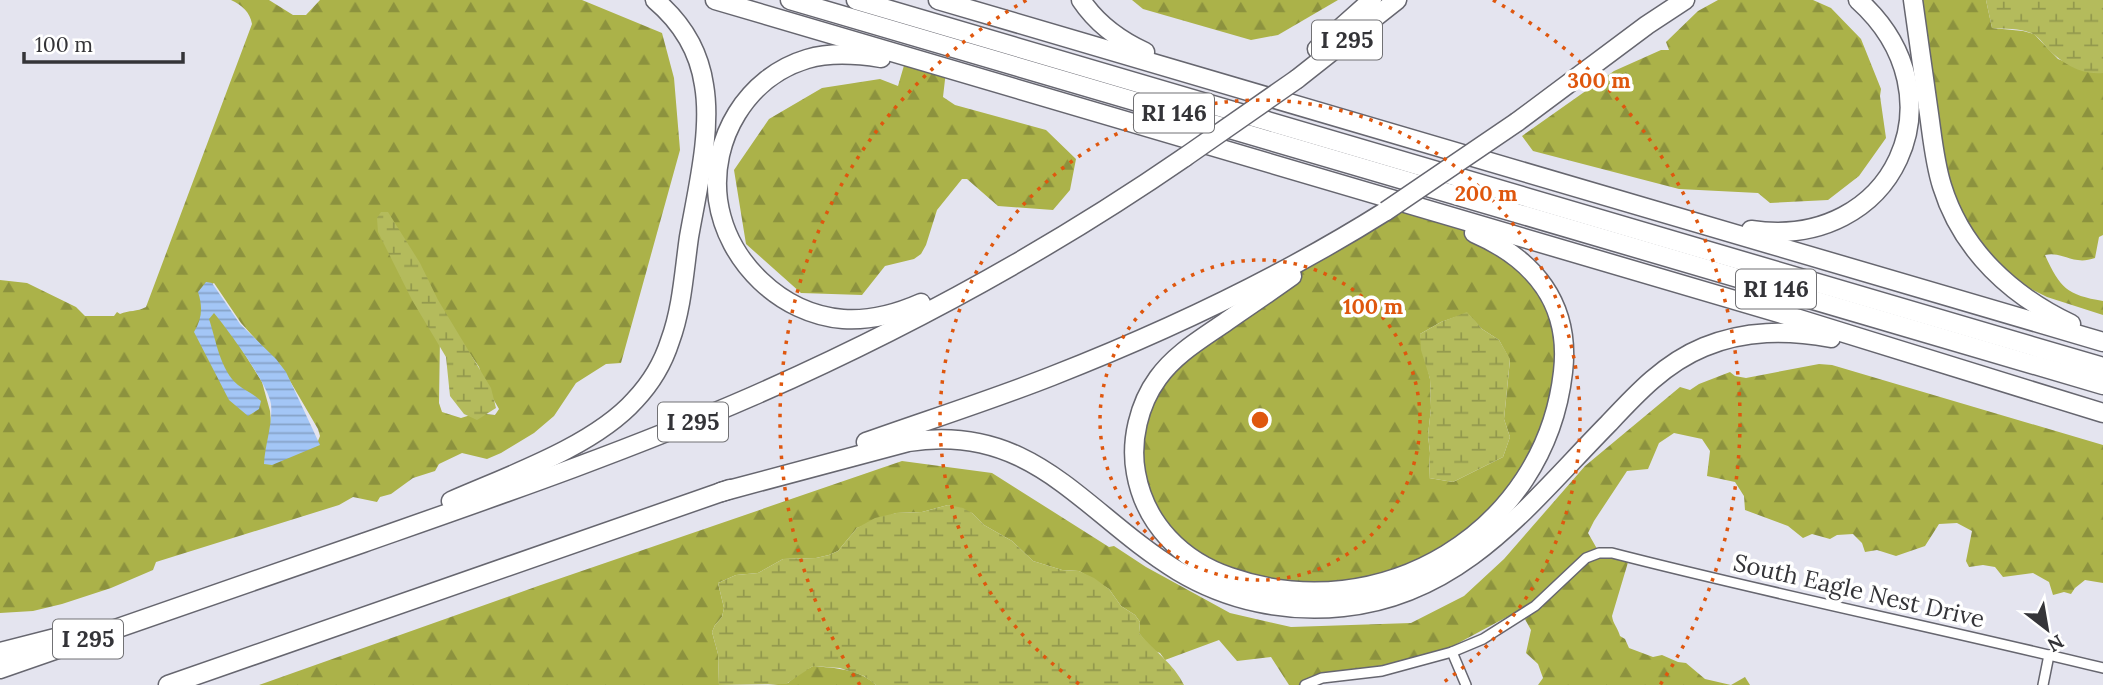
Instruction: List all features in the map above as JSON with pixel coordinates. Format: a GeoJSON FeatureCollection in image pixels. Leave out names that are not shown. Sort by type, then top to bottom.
{"type":"FeatureCollection","features":[{"type":"Feature","properties":{"kind":"highway"},"geometry":{"type":"LineString","coordinates":[[339,551],[520,470],[604,428],[626,410],[654,376],[667,350],[675,324],[707,112],[701,71],[691,45],[678,23],[655,0]]}},
{"type":"Feature","properties":{"kind":"highway"},"geometry":{"type":"LineString","coordinates":[[715,0],[2103,413]]}},
{"type":"Feature","properties":{"kind":"highway","name":"RI 146"},"geometry":{"type":"LineString","coordinates":[[790,0],[2103,385]]}},
{"type":"Feature","properties":{"kind":"highway","name":"RI 146"},"geometry":{"type":"LineString","coordinates":[[856,0],[2103,367]]}},
{"type":"Feature","properties":{"kind":"highway"},"geometry":{"type":"LineString","coordinates":[[938,0],[2103,340]]}},
{"type":"Feature","properties":{"kind":"highway"},"geometry":{"type":"LineString","coordinates":[[1081,0],[1100,23],[1121,39],[1220,83]]}},
{"type":"Feature","properties":{"kind":"highway"},"geometry":{"type":"LineString","coordinates":[[1292,77],[1372,0]]}},
{"type":"Feature","properties":{"kind":"highway","name":"I 295"},"geometry":{"type":"LineString","coordinates":[[0,669],[564,472],[719,410],[859,347],[1030,255],[1134,191],[1185,157],[1397,0]]}},
{"type":"Feature","properties":{"kind":"highway"},"geometry":{"type":"LineString","coordinates":[[1517,122],[1666,0]]}},
{"type":"Feature","properties":{"kind":"highway"},"geometry":{"type":"LineString","coordinates":[[1417,207],[1507,249],[1535,274],[1552,300],[1563,332],[1564,370],[1551,425],[1532,467],[1502,508],[1468,540],[1429,565],[1393,580],[1350,590],[1303,592],[1254,585],[1212,570],[1188,556],[1159,528],[1145,505],[1137,480],[1134,455],[1136,432],[1146,400],[1165,370],[1184,352],[1517,122],[1685,0]]}},
{"type":"Feature","properties":{"kind":"highway"},"geometry":{"type":"LineString","coordinates":[[1662,213],[1748,230],[1790,232],[1815,228],[1840,219],[1872,196],[1901,154],[1910,118],[1910,96],[1905,72],[1893,42],[1875,15],[1858,0]]}},
{"type":"Feature","properties":{"kind":"highway"},"geometry":{"type":"LineString","coordinates":[[1913,0],[1939,174],[1958,225],[1982,258],[2012,288],[2046,312],[2103,340]]}},
{"type":"Feature","properties":{"kind":"highway"},"geometry":{"type":"LineString","coordinates":[[987,80],[855,55],[819,56],[785,68],[756,89],[729,128],[721,150],[717,175],[721,213],[729,238],[761,282],[794,305],[832,317],[870,318],[895,313],[1030,255]]}},
{"type":"Feature","properties":{"kind":"highway"},"geometry":{"type":"LineString","coordinates":[[168,685],[1015,390],[1111,352],[1195,314],[1276,274],[1382,214]]}},
{"type":"Feature","properties":{"kind":"highway"},"geometry":{"type":"LineString","coordinates":[[721,492],[893,445],[940,439],[970,440],[1001,448],[1040,467],[1165,562],[1206,586],[1234,596],[1278,606],[1310,609],[1344,607],[1380,601],[1418,588],[1437,580],[1471,559],[1507,527],[1647,383],[1704,347],[1756,333],[1794,333],[1830,338],[1949,365]]}},
{"type":"Feature","properties":{"kind":"highway"},"geometry":{"type":"LineString","coordinates":[[0,652],[175,608]]}},
{"type":"Feature","properties":{"kind":"street","name":"South Eagle Nest Drive"},"geometry":{"type":"LineString","coordinates":[[1452,652],[1483,639],[1512,622],[1535,607],[1586,558],[1606,553],[2103,668]]}},
{"type":"Feature","properties":{"kind":"street"},"geometry":{"type":"LineString","coordinates":[[1305,685],[1322,678],[1382,671],[1452,652],[1466,685]]}},
{"type":"Feature","properties":{"kind":"street"},"geometry":{"type":"LineString","coordinates":[[2043,685],[2049,655]]}},
{"type":"Feature","properties":{"kind":"green space"},"geometry":{"type":"Polygon","coordinates":[[[231,0],[269,0],[293,15],[306,15],[320,0],[582,0],[662,33],[674,78],[680,150],[621,363],[606,364],[576,383],[554,416],[534,433],[487,459],[462,453],[439,464],[435,471],[413,478],[391,494],[380,497],[377,502],[353,497],[339,505],[156,562],[153,570],[111,588],[33,611],[0,613],[0,280],[27,283],[76,307],[85,316],[114,316],[117,312],[120,314],[146,307],[252,24],[247,12],[231,0]],[[214,283],[208,286],[216,308],[262,382],[270,411],[274,457],[316,446],[320,436],[318,429],[283,369],[241,323],[214,283]],[[440,337],[439,403],[442,412],[461,418],[477,413],[495,415],[499,409],[484,383],[479,367],[461,341],[440,337]]]}},
{"type":"Feature","properties":{"kind":"green space"},"geometry":{"type":"Polygon","coordinates":[[[1132,0],[1338,0],[1278,35],[1251,40],[1143,9],[1132,0]]]}},
{"type":"Feature","properties":{"kind":"green space"},"geometry":{"type":"Polygon","coordinates":[[[1718,0],[1813,0],[1831,8],[1861,39],[1881,89],[1886,138],[1859,176],[1828,200],[1770,203],[1758,193],[1679,189],[1533,151],[1522,136],[1614,71],[1661,50],[1669,50],[1666,42],[1698,11],[1718,0]]]}},
{"type":"Feature","properties":{"kind":"green space"},"geometry":{"type":"Polygon","coordinates":[[[1912,0],[1986,0],[1992,28],[2034,34],[2058,59],[2095,73],[2103,73],[2103,235],[2099,237],[2095,258],[2074,260],[2045,255],[2055,275],[2066,288],[2081,296],[2103,301],[2103,315],[2047,297],[2023,285],[2018,289],[1953,216],[1912,0]]]}},
{"type":"Feature","properties":{"kind":"green space"},"geometry":{"type":"Polygon","coordinates":[[[1986,0],[2103,0],[2103,73],[2087,72],[2066,64],[2031,33],[2017,29],[1992,28],[1986,0]]]}},
{"type":"Feature","properties":{"kind":"green space"},"geometry":{"type":"Polygon","coordinates":[[[905,62],[946,71],[943,97],[955,105],[1046,130],[1076,159],[1070,190],[1053,210],[998,206],[967,179],[962,179],[937,210],[926,245],[914,259],[885,266],[862,295],[801,293],[746,244],[734,170],[769,119],[822,88],[880,79],[898,86],[905,62]]]}},
{"type":"Feature","properties":{"kind":"green space"},"geometry":{"type":"Polygon","coordinates":[[[1403,203],[1429,212],[1504,248],[1554,312],[1557,392],[1517,481],[1472,532],[1412,569],[1306,590],[1199,563],[1143,505],[1136,412],[1195,339],[1403,203]],[[1467,313],[1441,322],[1420,334],[1430,379],[1429,478],[1453,482],[1503,457],[1510,437],[1504,419],[1510,360],[1499,340],[1482,329],[1467,313]]]}},
{"type":"Feature","properties":{"kind":"green space"},"geometry":{"type":"Polygon","coordinates":[[[381,212],[388,212],[420,263],[438,300],[491,388],[496,408],[477,420],[464,414],[450,396],[446,357],[412,300],[378,232],[377,218],[381,212]]]}},
{"type":"Feature","properties":{"kind":"green space"},"geometry":{"type":"Polygon","coordinates":[[[1467,312],[1482,329],[1499,340],[1510,359],[1504,419],[1510,437],[1503,457],[1453,482],[1429,478],[1430,379],[1421,350],[1420,334],[1467,312]]]}},
{"type":"Feature","properties":{"kind":"green space"},"geometry":{"type":"Polygon","coordinates":[[[1819,364],[1832,365],[2103,445],[2103,583],[2085,580],[2071,594],[2064,592],[2053,595],[2049,582],[2033,573],[2003,577],[1995,567],[1969,567],[1966,561],[1972,531],[1957,523],[1939,524],[1925,546],[1896,556],[1877,550],[1865,552],[1862,543],[1853,534],[1837,535],[1830,539],[1812,534],[1803,538],[1788,526],[1745,510],[1744,496],[1735,482],[1707,476],[1710,451],[1702,439],[1674,433],[1659,443],[1648,469],[1627,471],[1588,533],[1600,554],[1629,559],[1612,616],[1620,636],[1625,639],[1629,648],[1653,657],[1662,655],[1686,663],[1705,679],[1731,685],[1538,685],[1543,678],[1538,664],[1526,653],[1531,630],[1518,611],[1451,647],[1387,665],[1320,674],[1301,685],[1289,685],[1271,657],[1237,661],[1219,640],[1165,660],[1160,653],[1152,650],[1139,633],[1140,622],[1135,615],[1121,606],[1109,589],[1079,571],[1062,570],[1033,561],[1012,541],[984,525],[972,513],[948,505],[922,512],[896,513],[857,528],[838,551],[829,555],[783,559],[758,573],[736,575],[718,583],[724,608],[722,617],[712,632],[718,654],[719,685],[259,685],[902,461],[992,473],[1109,547],[1114,546],[1146,567],[1230,613],[1291,627],[1411,623],[1464,596],[1504,559],[1585,466],[1680,387],[1690,390],[1730,372],[1746,378],[1819,364]]]}},
{"type":"Feature","properties":{"kind":"green space"},"geometry":{"type":"Polygon","coordinates":[[[948,505],[972,513],[984,525],[1012,541],[1033,561],[1062,570],[1079,571],[1109,589],[1121,606],[1135,615],[1140,622],[1139,633],[1169,664],[1184,685],[876,685],[864,676],[840,668],[813,666],[786,684],[719,685],[718,654],[712,632],[722,617],[724,608],[718,583],[736,575],[758,573],[783,559],[829,555],[838,551],[857,528],[875,518],[896,513],[922,512],[948,505]]]}},
{"type":"Feature","properties":{"kind":"green space"},"geometry":{"type":"Polygon","coordinates":[[[813,666],[855,672],[876,685],[768,685],[788,683],[813,666]]]}},
{"type":"Feature","properties":{"kind":"green space"},"geometry":{"type":"Polygon","coordinates":[[[1745,677],[1750,685],[1731,685],[1745,677]]]}},
{"type":"Feature","properties":{"kind":"water"},"geometry":{"type":"Polygon","coordinates":[[[206,282],[212,283],[240,324],[286,372],[320,445],[272,465],[264,464],[271,404],[263,384],[214,313],[209,319],[227,371],[238,385],[261,401],[259,409],[248,416],[229,400],[194,332],[201,313],[198,292],[206,282]]]}}]}
